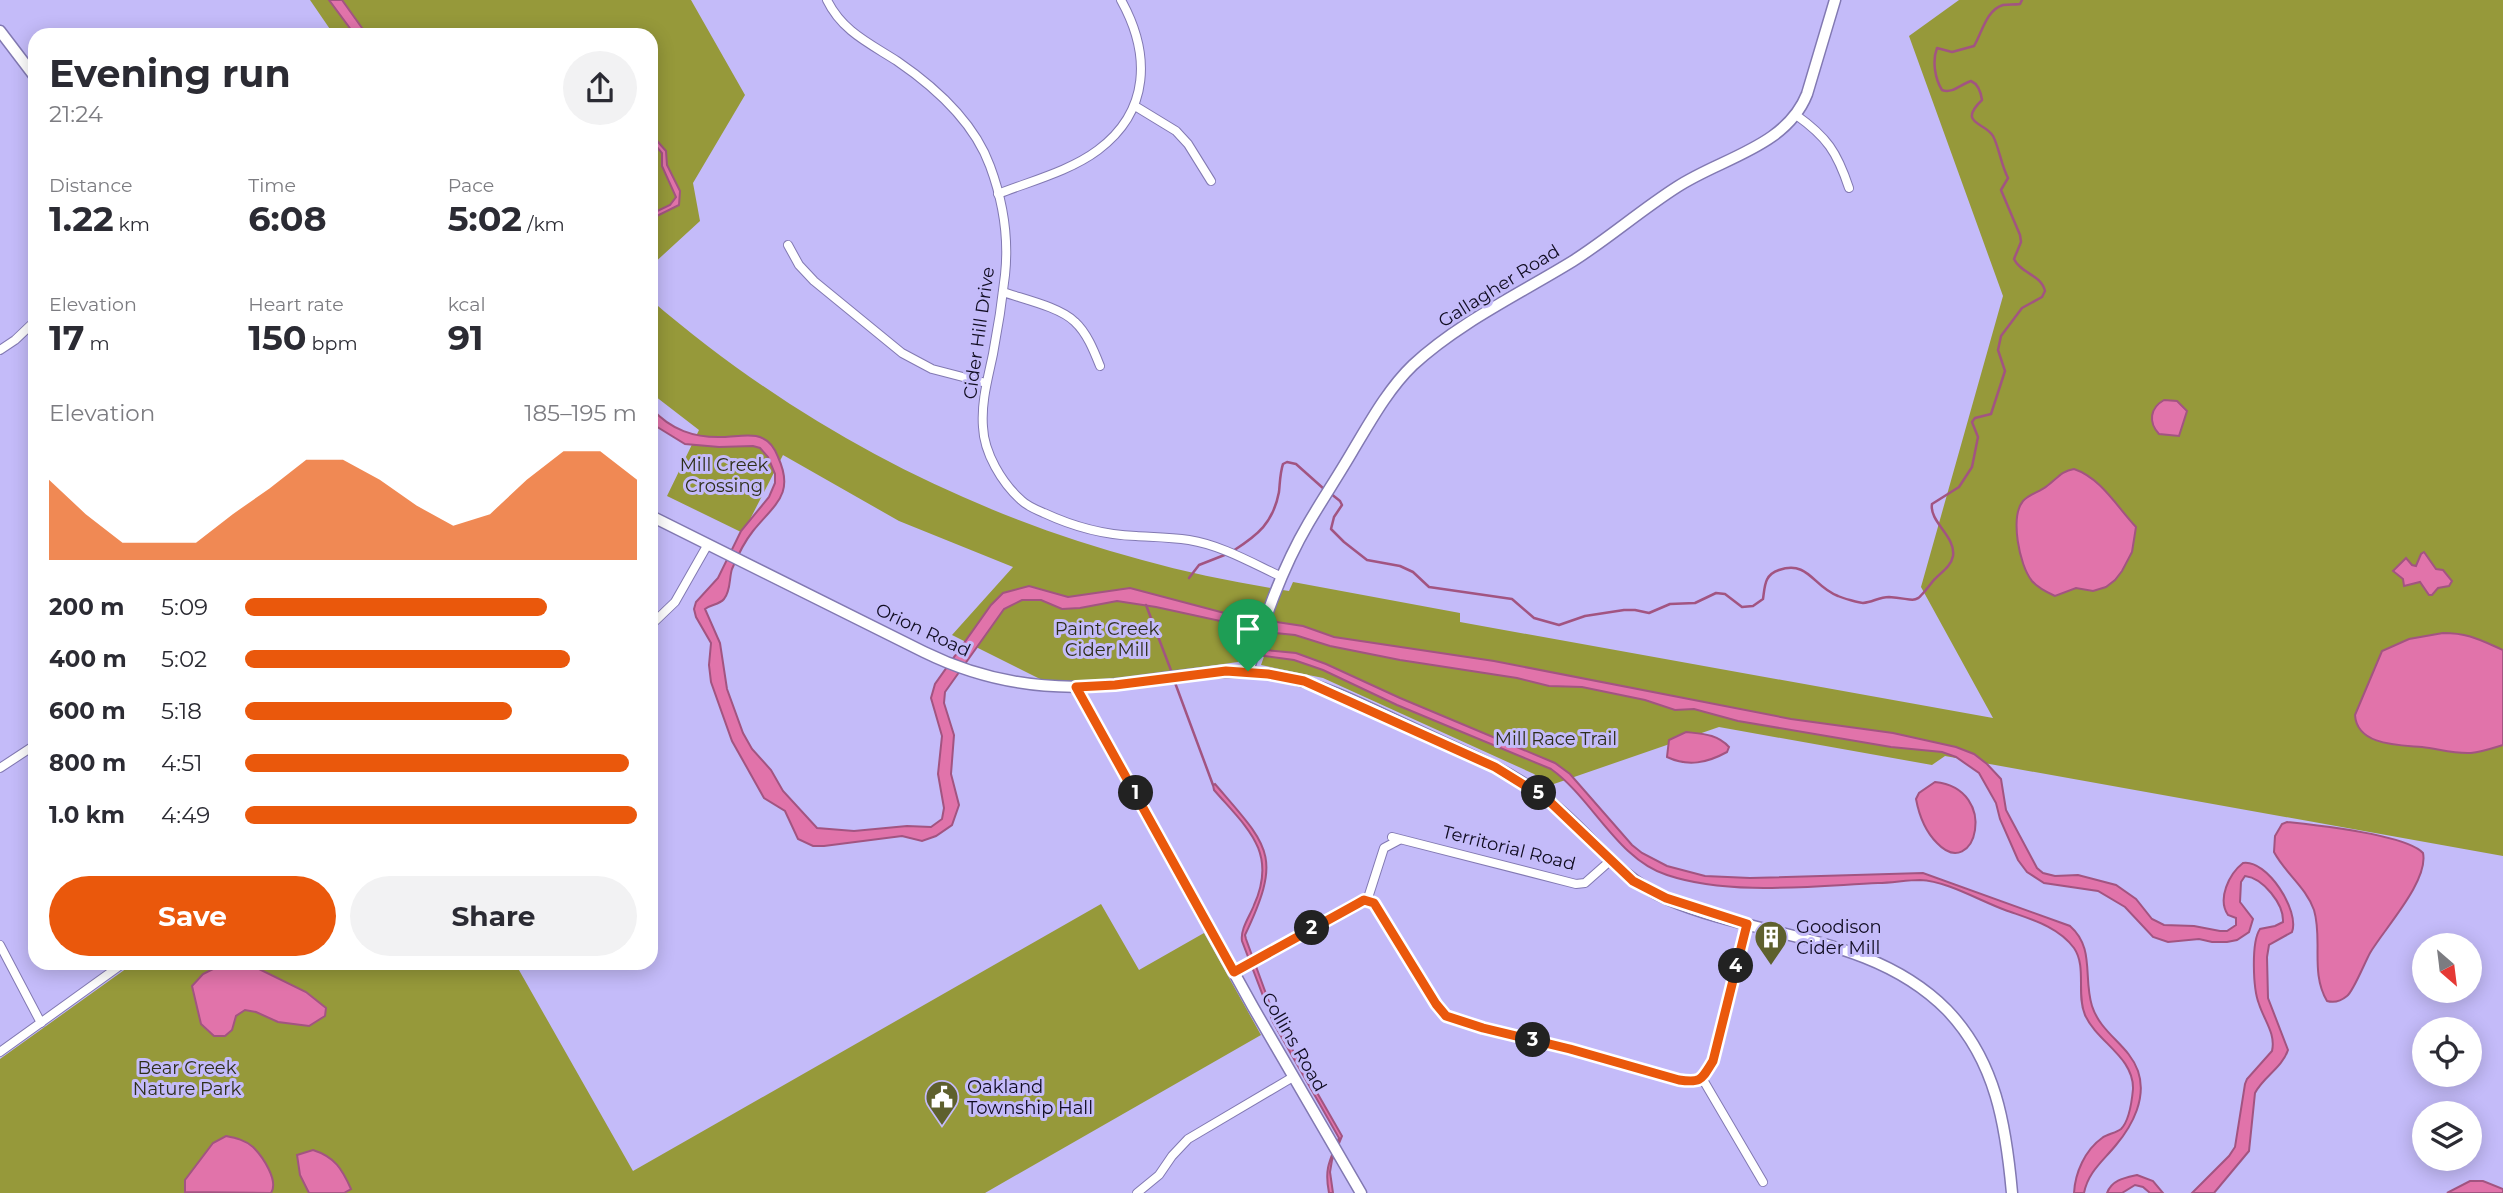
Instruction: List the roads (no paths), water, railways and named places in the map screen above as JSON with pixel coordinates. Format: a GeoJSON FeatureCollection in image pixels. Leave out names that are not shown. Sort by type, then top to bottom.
{"type":"FeatureCollection","features":[{"type":"Feature","properties":{"kind":"street","name":"Cider Hill Drive"},"geometry":{"type":"LineString","coordinates":[[827,0],[833,13],[858,38],[936,90],[967,124],[989,164],[998,194],[1006,239],[1003,292],[986,383],[983,427],[986,446],[996,468],[1022,501],[1066,523],[1097,531],[1191,540],[1231,553],[1282,577]]}},
{"type":"Feature","properties":{"kind":"street"},"geometry":{"type":"LineString","coordinates":[[998,194],[1077,163],[1097,151],[1119,132],[1135,106],[1142,67],[1135,29],[1121,0]]}},
{"type":"Feature","properties":{"kind":"street","name":"Gallagher Road"},"geometry":{"type":"LineString","coordinates":[[1248,671],[1267,612],[1307,525],[1377,411],[1413,365],[1461,329],[1573,261],[1680,185],[1768,139],[1796,115],[1807,94],[1835,0]]}},
{"type":"Feature","properties":{"kind":"street"},"geometry":{"type":"LineString","coordinates":[[0,30],[28,67]]}},
{"type":"Feature","properties":{"kind":"street"},"geometry":{"type":"LineString","coordinates":[[1135,106],[1176,131],[1188,144],[1211,181]]}},
{"type":"Feature","properties":{"kind":"street"},"geometry":{"type":"LineString","coordinates":[[1796,115],[1831,145],[1840,161],[1849,188]]}},
{"type":"Feature","properties":{"kind":"street"},"geometry":{"type":"LineString","coordinates":[[788,245],[799,265],[814,281],[902,353],[932,369],[986,383]]}},
{"type":"Feature","properties":{"kind":"street"},"geometry":{"type":"LineString","coordinates":[[1003,292],[1063,313],[1076,322],[1090,343],[1100,366]]}},
{"type":"Feature","properties":{"kind":"street"},"geometry":{"type":"LineString","coordinates":[[0,350],[28,328]]}},
{"type":"Feature","properties":{"kind":"street","name":"Orion Road"},"geometry":{"type":"LineString","coordinates":[[658,519],[968,671],[1037,687],[1115,685],[1202,673],[1248,671],[1304,681],[1495,767],[1548,800],[1611,860]]}},
{"type":"Feature","properties":{"kind":"street"},"geometry":{"type":"LineString","coordinates":[[658,618],[675,602],[708,544]]}},
{"type":"Feature","properties":{"kind":"street","name":"Collins Road"},"geometry":{"type":"LineString","coordinates":[[1076,687],[1293,1077],[1362,1193]]}},
{"type":"Feature","properties":{"kind":"street"},"geometry":{"type":"LineString","coordinates":[[0,768],[28,750]]}},
{"type":"Feature","properties":{"kind":"street","name":"Territorial Road"},"geometry":{"type":"LineString","coordinates":[[1367,901],[1384,848],[1396,839],[1576,884],[1585,883],[1611,860]]}},
{"type":"Feature","properties":{"kind":"street"},"geometry":{"type":"LineString","coordinates":[[1611,860],[1633,881],[1666,898],[1882,964],[1932,996],[1972,1042],[1989,1073],[2002,1113],[2012,1193]]}},
{"type":"Feature","properties":{"kind":"street"},"geometry":{"type":"LineString","coordinates":[[1234,972],[1367,901],[1374,903],[1446,1016],[1679,1080],[1696,1082],[1702,1078],[1713,1061],[1747,924]]}},
{"type":"Feature","properties":{"kind":"street"},"geometry":{"type":"LineString","coordinates":[[0,945],[41,1023]]}},
{"type":"Feature","properties":{"kind":"street"},"geometry":{"type":"LineString","coordinates":[[0,1052],[114,970]]}},
{"type":"Feature","properties":{"kind":"street"},"geometry":{"type":"LineString","coordinates":[[1137,1193],[1158,1175],[1188,1139],[1293,1077]]}},
{"type":"Feature","properties":{"kind":"street"},"geometry":{"type":"LineString","coordinates":[[1702,1078],[1763,1182]]}},
{"type":"Feature","properties":{"kind":"waterway"},"geometry":{"type":"LineString","coordinates":[[1330,493],[1342,505],[1334,517],[1331,529],[1367,560],[1400,566],[1413,572],[1429,587],[1512,599],[1534,618],[1559,625],[1585,616],[1624,610],[1649,613],[1670,604],[1695,603],[1716,593],[1725,594],[1742,607],[1753,606],[1763,599],[1770,575],[1789,568],[1804,571],[1830,592],[1858,602],[1885,597],[1911,600],[1918,598],[1952,560],[1951,542],[1934,517],[1932,504],[1959,487],[1972,467],[1978,437],[1972,422],[1975,418],[1991,414],[2005,371],[1998,350],[2001,336],[2022,308],[2042,297],[2045,291],[2043,285],[2014,259],[2021,242],[2001,190],[2008,178],[1993,136],[1972,118],[1975,108],[1982,100],[1979,89],[1971,81],[1953,90],[1942,90],[1935,70],[1935,53],[1937,48],[1952,52],[1974,46],[1992,12],[2003,5],[2020,4],[2022,0]]}},
{"type":"Feature","properties":{"kind":"waterway"},"geometry":{"type":"LineString","coordinates":[[1233,551],[1257,533],[1273,512],[1283,464],[1296,464],[1324,489]]}},
{"type":"Feature","properties":{"kind":"waterway"},"geometry":{"type":"LineString","coordinates":[[1189,578],[1199,565],[1227,554]]}},
{"type":"Feature","properties":{"kind":"waterway"},"geometry":{"type":"LineString","coordinates":[[1146,605],[1172,673]]}},
{"type":"Feature","properties":{"kind":"waterway"},"geometry":{"type":"LineString","coordinates":[[1174,680],[1213,785]]}},
{"type":"Feature","properties":{"kind":"place","name":"Goodison Cider Mill"},"geometry":{"type":"Point","coordinates":[1771,967]}},
{"type":"Feature","properties":{"kind":"place","name":"Oakland Township Hall"},"geometry":{"type":"Point","coordinates":[942,1127]}},
{"type":"Feature","properties":{"kind":"park label","name":"Mill Creek Crossing"},"geometry":{"type":"Point","coordinates":[724,475]}},
{"type":"Feature","properties":{"kind":"park label","name":"Paint Creek Cider Mill"},"geometry":{"type":"Point","coordinates":[1107,639]}},
{"type":"Feature","properties":{"kind":"park label","name":"Mill Race Trail"},"geometry":{"type":"Point","coordinates":[1556,739]}},
{"type":"Feature","properties":{"kind":"park label","name":"Bear Creek Nature Park"},"geometry":{"type":"Point","coordinates":[187,1078]}}]}
